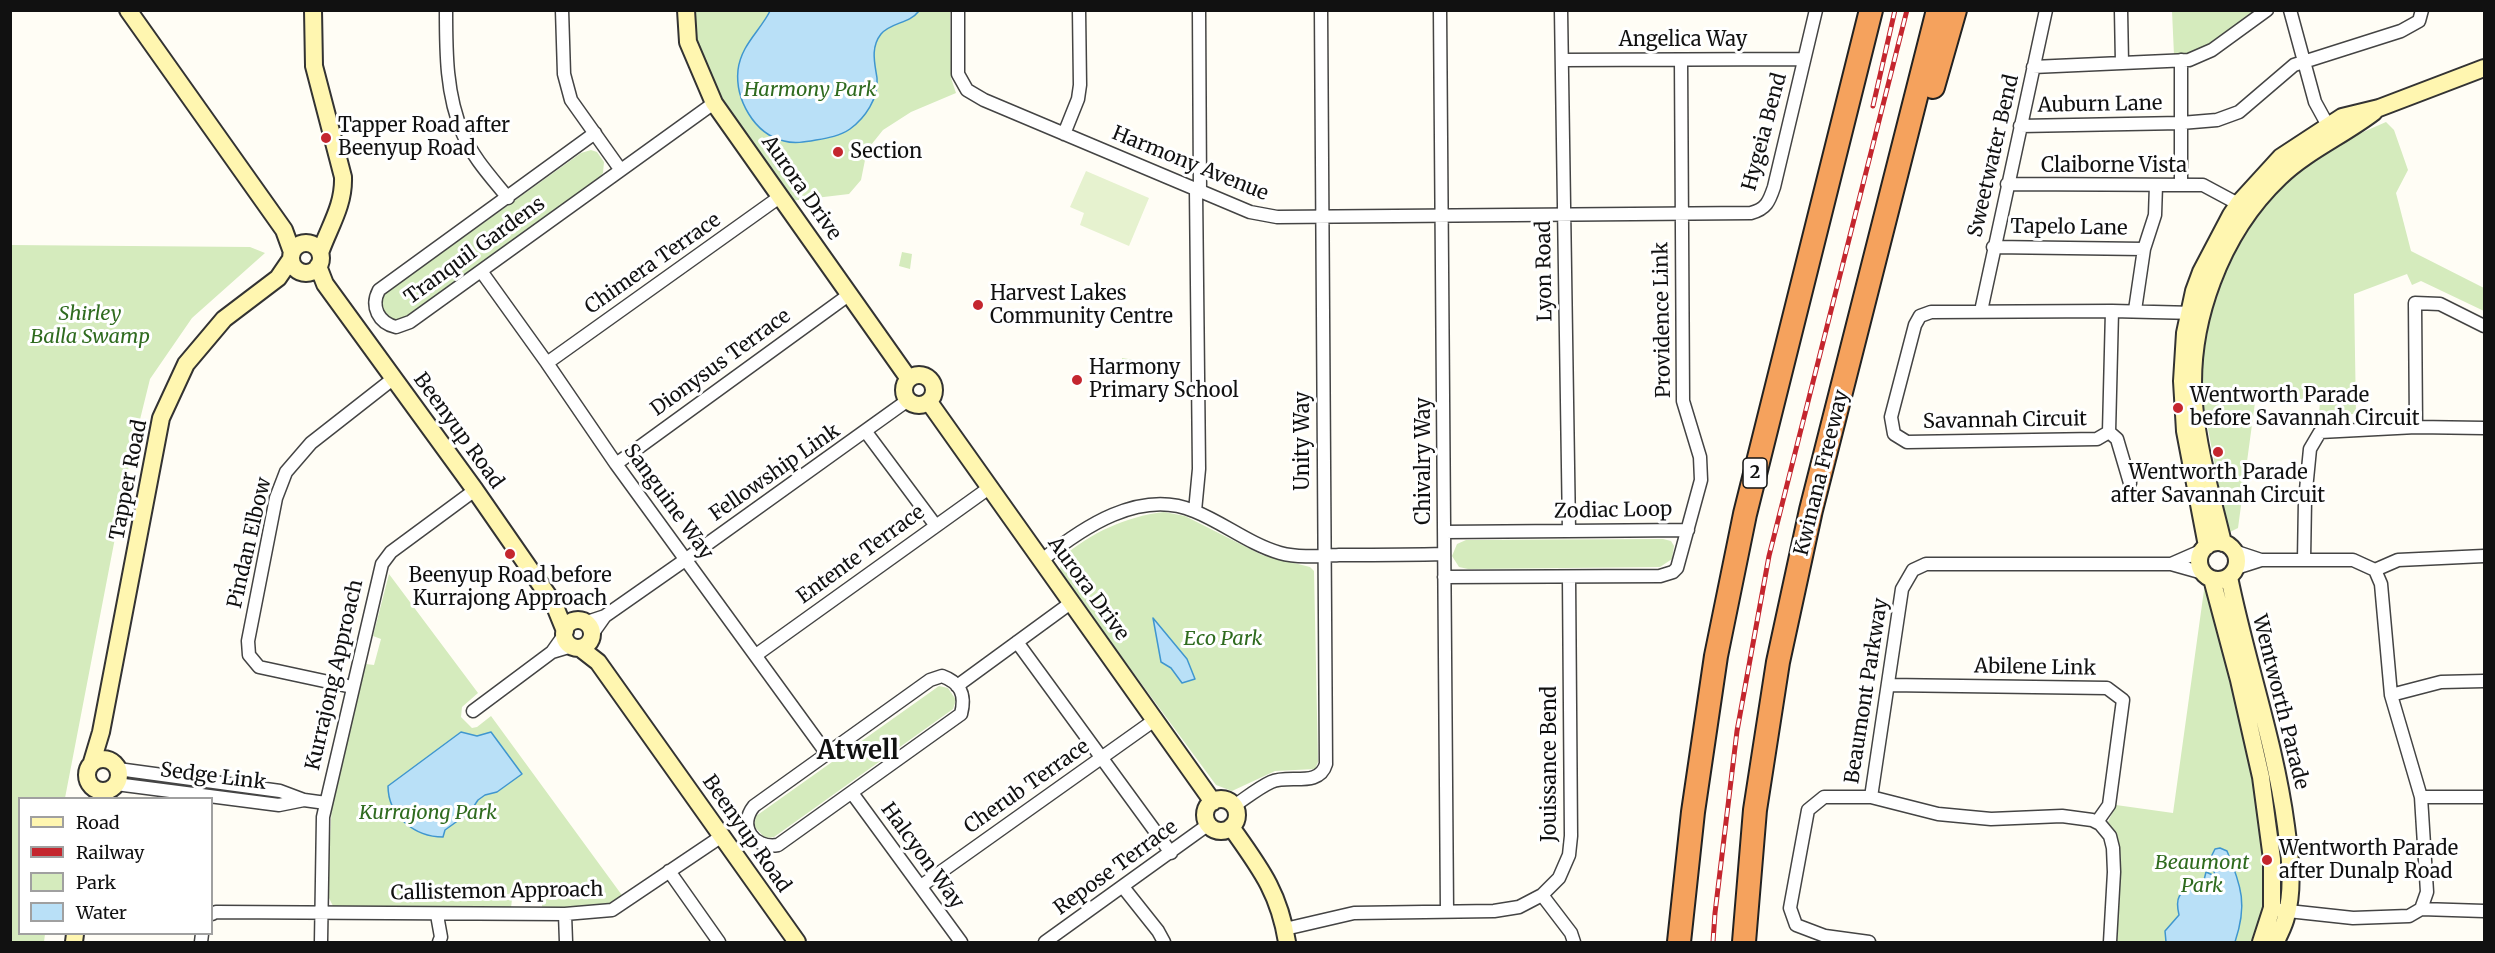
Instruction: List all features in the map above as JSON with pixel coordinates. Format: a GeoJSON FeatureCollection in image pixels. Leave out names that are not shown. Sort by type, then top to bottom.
{"type":"FeatureCollection","features":[{"type":"Feature","properties":{"kind":"highway","name":"2"},"geometry":{"type":"LineString","coordinates":[[1679,942],[1693,812],[1716,656],[1731,580],[1745,514],[1871,10]]}},
{"type":"Feature","properties":{"kind":"highway","name":"Kwinana Freeway"},"geometry":{"type":"LineString","coordinates":[[1744,942],[1755,810],[1778,662],[1811,510],[1938,10]]}},
{"type":"Feature","properties":{"kind":"highway"},"geometry":{"type":"LineString","coordinates":[[1879,242],[1892,218],[1955,10]]}},
{"type":"Feature","properties":{"kind":"street","name":"Beenyup Road"},"geometry":{"type":"LineString","coordinates":[[128,10],[284,230],[475,490],[554,604],[579,634],[797,942]]}},
{"type":"Feature","properties":{"kind":"street","name":"Tapper Road"},"geometry":{"type":"LineString","coordinates":[[103,781],[101,732],[161,418],[186,364],[225,319],[304,257],[327,233],[341,204],[343,177],[314,66],[313,10]]}},
{"type":"Feature","properties":{"kind":"street"},"geometry":{"type":"LineString","coordinates":[[446,10],[446,63],[462,133],[476,158],[508,198]]}},
{"type":"Feature","properties":{"kind":"street"},"geometry":{"type":"LineString","coordinates":[[562,10],[564,74],[571,100],[620,169]]}},
{"type":"Feature","properties":{"kind":"street","name":"Aurora Drive"},"geometry":{"type":"LineString","coordinates":[[686,10],[688,42],[714,103],[909,379]]}},
{"type":"Feature","properties":{"kind":"street","name":"Harmony Avenue"},"geometry":{"type":"LineString","coordinates":[[958,10],[958,74],[967,90],[984,100],[1263,216],[1564,215]]}},
{"type":"Feature","properties":{"kind":"street"},"geometry":{"type":"LineString","coordinates":[[1064,134],[1078,99],[1080,86],[1079,10]]}},
{"type":"Feature","properties":{"kind":"street"},"geometry":{"type":"LineString","coordinates":[[1195,511],[1199,469],[1199,10]]}},
{"type":"Feature","properties":{"kind":"street","name":"Unity Way"},"geometry":{"type":"LineString","coordinates":[[1234,806],[1273,781],[1315,778],[1325,768],[1321,10]]}},
{"type":"Feature","properties":{"kind":"street","name":"Chivalry Way"},"geometry":{"type":"LineString","coordinates":[[1440,10],[1447,911]]}},
{"type":"Feature","properties":{"kind":"street","name":"Lyon Road"},"geometry":{"type":"LineString","coordinates":[[1561,10],[1569,531]]}},
{"type":"Feature","properties":{"kind":"street","name":"Hygeia Bend"},"geometry":{"type":"LineString","coordinates":[[1564,215],[1750,213],[1760,210],[1769,203],[1816,10]]}},
{"type":"Feature","properties":{"kind":"street","name":"Sweetwater Bend"},"geometry":{"type":"LineString","coordinates":[[1981,311],[2046,10]]}},
{"type":"Feature","properties":{"kind":"street"},"geometry":{"type":"LineString","coordinates":[[2121,10],[2122,63]]}},
{"type":"Feature","properties":{"kind":"street"},"geometry":{"type":"LineString","coordinates":[[2034,67],[2189,60],[2212,50],[2267,10]]}},
{"type":"Feature","properties":{"kind":"street"},"geometry":{"type":"LineString","coordinates":[[2290,10],[2316,102],[2331,133]]}},
{"type":"Feature","properties":{"kind":"street","name":"Auburn Lane"},"geometry":{"type":"LineString","coordinates":[[2020,126],[2181,123],[2217,120],[2239,112],[2294,65],[2401,31],[2419,21],[2422,10]]}},
{"type":"Feature","properties":{"kind":"street","name":"Angelica Way"},"geometry":{"type":"LineString","coordinates":[[1562,60],[1804,58]]}},
{"type":"Feature","properties":{"kind":"street","name":"Providence Link"},"geometry":{"type":"LineString","coordinates":[[1681,60],[1683,401],[1702,468],[1688,530]]}},
{"type":"Feature","properties":{"kind":"street"},"geometry":{"type":"LineString","coordinates":[[2181,60],[2181,185]]}},
{"type":"Feature","properties":{"kind":"street","name":"Wentworth Parade"},"geometry":{"type":"LineString","coordinates":[[2261,942],[2289,894],[2289,853],[2280,778],[2240,633],[2182,404],[2183,369],[2196,313],[2209,290],[2244,207],[2281,175],[2331,133],[2379,108],[2484,68]]}},
{"type":"Feature","properties":{"kind":"street","name":"Tranquil Gardens"},"geometry":{"type":"LineString","coordinates":[[595,134],[379,290],[375,298],[377,314],[390,326],[402,326],[714,103]]}},
{"type":"Feature","properties":{"kind":"street","name":"Claiborne Vista"},"geometry":{"type":"LineString","coordinates":[[2007,184],[2203,185],[2244,207]]}},
{"type":"Feature","properties":{"kind":"street","name":"Tapelo Lane"},"geometry":{"type":"LineString","coordinates":[[2135,310],[2144,249],[2155,215],[2156,185]]}},
{"type":"Feature","properties":{"kind":"street","name":"Chimera Terrace"},"geometry":{"type":"LineString","coordinates":[[547,363],[781,196]]}},
{"type":"Feature","properties":{"kind":"street","name":"Tapelo Lane"},"geometry":{"type":"LineString","coordinates":[[1993,247],[2144,249]]}},
{"type":"Feature","properties":{"kind":"street","name":"Sanguine Way"},"geometry":{"type":"LineString","coordinates":[[481,271],[616,464],[827,754]]}},
{"type":"Feature","properties":{"kind":"street","name":"Dionysus Terrace"},"geometry":{"type":"LineString","coordinates":[[616,464],[850,294]]}},
{"type":"Feature","properties":{"kind":"street"},"geometry":{"type":"LineString","coordinates":[[2416,427],[2415,303],[2440,304],[2484,326]]}},
{"type":"Feature","properties":{"kind":"street","name":"Savannah Circuit"},"geometry":{"type":"LineString","coordinates":[[2109,432],[2097,439],[1907,442],[1894,434],[1891,417],[1915,325],[1920,316],[1931,312],[1981,311],[2135,310],[2196,313]]}},
{"type":"Feature","properties":{"kind":"street","name":"Savannah Circuit"},"geometry":{"type":"LineString","coordinates":[[2109,432],[2112,311]]}},
{"type":"Feature","properties":{"kind":"street"},"geometry":{"type":"LineString","coordinates":[[921,376],[931,382],[934,394],[929,402],[916,405],[908,400],[904,387],[909,379],[921,376]]}},
{"type":"Feature","properties":{"kind":"street","name":"Pindan Elbow"},"geometry":{"type":"LineString","coordinates":[[352,687],[259,667],[249,655],[248,641],[276,498],[286,472],[311,443],[394,378]]}},
{"type":"Feature","properties":{"kind":"street","name":"Fellowship Link"},"geometry":{"type":"LineString","coordinates":[[579,634],[908,400]]}},
{"type":"Feature","properties":{"kind":"street","name":"Aurora Drive"},"geometry":{"type":"LineString","coordinates":[[929,402],[1213,802]]}},
{"type":"Feature","properties":{"kind":"street"},"geometry":{"type":"LineString","coordinates":[[2304,560],[2305,500],[2310,448],[2320,432],[2416,427],[2484,428]]}},
{"type":"Feature","properties":{"kind":"street"},"geometry":{"type":"LineString","coordinates":[[866,432],[936,526]]}},
{"type":"Feature","properties":{"kind":"street","name":"Savannah Circuit"},"geometry":{"type":"LineString","coordinates":[[2109,432],[2117,439],[2130,483]]}},
{"type":"Feature","properties":{"kind":"street","name":"Entente Terrace"},"geometry":{"type":"LineString","coordinates":[[756,655],[989,488]]}},
{"type":"Feature","properties":{"kind":"street","name":"Kurrajong Approach"},"geometry":{"type":"LineString","coordinates":[[321,942],[322,817],[384,560],[391,552],[475,490]]}},
{"type":"Feature","properties":{"kind":"street"},"geometry":{"type":"LineString","coordinates":[[1042,560],[1074,536],[1108,517],[1156,505],[1177,505],[1195,511],[1261,545],[1282,553],[1324,556],[1444,554]]}},
{"type":"Feature","properties":{"kind":"street","name":"Zodiac Loop"},"geometry":{"type":"LineString","coordinates":[[1444,532],[1688,530],[1677,568],[1669,574],[1660,576],[1444,577]]}},
{"type":"Feature","properties":{"kind":"street"},"geometry":{"type":"LineString","coordinates":[[2207,576],[2220,580],[2222,556],[2261,560],[2353,560],[2375,570],[2382,584],[2391,695],[2421,796],[2427,892],[2421,909]]}},
{"type":"Feature","properties":{"kind":"street","name":"Wentworth Parade"},"geometry":{"type":"LineString","coordinates":[[2222,556],[2199,562],[2207,576],[2239,680],[2261,777],[2280,910],[2276,942]]}},
{"type":"Feature","properties":{"kind":"street","name":"Beaumont Parkway"},"geometry":{"type":"LineString","coordinates":[[2097,822],[2086,818],[2062,816],[1991,819],[1938,814],[1871,797],[1902,590],[1913,570],[1926,564],[2171,564],[2222,556]]}},
{"type":"Feature","properties":{"kind":"street"},"geometry":{"type":"LineString","coordinates":[[2375,570],[2398,560],[2484,556]]}},
{"type":"Feature","properties":{"kind":"street","name":"Beaumont Parkway"},"geometry":{"type":"LineString","coordinates":[[2171,564],[2207,576]]}},
{"type":"Feature","properties":{"kind":"street","name":"Jouissance Bend"},"geometry":{"type":"LineString","coordinates":[[1286,936],[1354,913],[1494,911],[1519,907],[1542,895],[1559,878],[1569,855],[1571,836],[1569,577]]}},
{"type":"Feature","properties":{"kind":"street"},"geometry":{"type":"LineString","coordinates":[[957,686],[1072,602]]}},
{"type":"Feature","properties":{"kind":"street"},"geometry":{"type":"LineString","coordinates":[[473,711],[579,634]]}},
{"type":"Feature","properties":{"kind":"street"},"geometry":{"type":"LineString","coordinates":[[1017,642],[1171,853]]}},
{"type":"Feature","properties":{"kind":"street"},"geometry":{"type":"LineString","coordinates":[[942,676],[952,680],[962,691],[964,703],[961,714],[852,793],[778,844],[766,846],[754,840],[748,827],[748,814],[754,806],[827,754],[930,680],[942,676]]}},
{"type":"Feature","properties":{"kind":"street"},"geometry":{"type":"LineString","coordinates":[[2391,695],[2441,682],[2484,681]]}},
{"type":"Feature","properties":{"kind":"street","name":"Abilene Link"},"geometry":{"type":"LineString","coordinates":[[1888,685],[2108,688],[2123,700],[2109,805],[2097,822]]}},
{"type":"Feature","properties":{"kind":"street","name":"Cherub Terrace"},"geometry":{"type":"LineString","coordinates":[[921,886],[1156,719]]}},
{"type":"Feature","properties":{"kind":"street","name":"Sedge Link"},"geometry":{"type":"LineString","coordinates":[[103,781],[280,791],[304,800],[326,803]]}},
{"type":"Feature","properties":{"kind":"street","name":"Halcyon Way"},"geometry":{"type":"LineString","coordinates":[[852,793],[961,942]]}},
{"type":"Feature","properties":{"kind":"street"},"geometry":{"type":"LineString","coordinates":[[2421,796],[2484,796]]}},
{"type":"Feature","properties":{"kind":"street"},"geometry":{"type":"LineString","coordinates":[[1869,942],[1848,941],[1825,936],[1796,925],[1790,908],[1808,810],[1824,797],[1871,797]]}},
{"type":"Feature","properties":{"kind":"street"},"geometry":{"type":"LineString","coordinates":[[1222,799],[1234,806],[1236,820],[1231,827],[1217,830],[1209,824],[1206,815],[1213,802],[1222,799]]}},
{"type":"Feature","properties":{"kind":"street"},"geometry":{"type":"LineString","coordinates":[[2097,822],[2110,836],[2113,848],[2110,942]]}},
{"type":"Feature","properties":{"kind":"street","name":"Repose Terrace"},"geometry":{"type":"LineString","coordinates":[[1045,942],[1209,824]]}},
{"type":"Feature","properties":{"kind":"street"},"geometry":{"type":"LineString","coordinates":[[1231,827],[1270,884],[1281,910],[1286,936]]}},
{"type":"Feature","properties":{"kind":"street","name":"Callistemon Approach"},"geometry":{"type":"LineString","coordinates":[[213,914],[565,914],[612,910],[722,836]]}},
{"type":"Feature","properties":{"kind":"street"},"geometry":{"type":"LineString","coordinates":[[669,871],[719,942]]}},
{"type":"Feature","properties":{"kind":"street"},"geometry":{"type":"LineString","coordinates":[[1123,887],[1164,942]]}},
{"type":"Feature","properties":{"kind":"street"},"geometry":{"type":"LineString","coordinates":[[1542,895],[1571,933],[1574,942]]}},
{"type":"Feature","properties":{"kind":"street"},"geometry":{"type":"LineString","coordinates":[[2280,910],[2353,918],[2409,916],[2421,909],[2484,911]]}},
{"type":"Feature","properties":{"kind":"street"},"geometry":{"type":"LineString","coordinates":[[565,914],[566,942]]}},
{"type":"Feature","properties":{"kind":"street"},"geometry":{"type":"LineString","coordinates":[[439,942],[442,915]]}},
{"type":"Feature","properties":{"kind":"street"},"geometry":{"type":"LineString","coordinates":[[442,915],[447,942]]}},
{"type":"Feature","properties":{"kind":"green space","name":"Harmony Park"},"geometry":{"type":"Polygon","coordinates":[[[690,11],[950,11],[951,78],[956,93],[911,112],[883,130],[867,150],[861,180],[849,194],[790,201],[717,99],[691,37],[690,11]]]}},
{"type":"Feature","properties":{"kind":"green space"},"geometry":{"type":"Polygon","coordinates":[[[2172,11],[2259,11],[2225,36],[2194,54],[2174,55],[2172,11]]]}},
{"type":"Feature","properties":{"kind":"green space"},"geometry":{"type":"Polygon","coordinates":[[[2386,122],[2394,130],[2408,170],[2396,193],[2411,251],[2484,288],[2484,311],[2421,281],[2412,285],[2407,274],[2354,294],[2356,414],[2319,414],[2320,401],[2256,395],[2238,528],[2230,532],[2223,509],[2203,402],[2203,342],[2217,284],[2244,233],[2283,182],[2338,143],[2386,122]]]}},
{"type":"Feature","properties":{"kind":"green space"},"geometry":{"type":"Polygon","coordinates":[[[591,150],[597,152],[604,162],[603,173],[598,179],[406,319],[397,322],[389,321],[380,310],[383,295],[581,153],[591,150]]]}},
{"type":"Feature","properties":{"kind":"green space"},"geometry":{"type":"Polygon","coordinates":[[[1086,171],[1149,198],[1129,246],[1080,225],[1084,213],[1070,207],[1086,171]]]}},
{"type":"Feature","properties":{"kind":"green space","name":"Shirley Balla Swamp"},"geometry":{"type":"Polygon","coordinates":[[[11,245],[250,247],[265,253],[192,318],[150,379],[130,460],[65,797],[18,797],[18,935],[45,935],[44,942],[10,942],[11,245]]]}},
{"type":"Feature","properties":{"kind":"green space"},"geometry":{"type":"Polygon","coordinates":[[[902,252],[912,254],[910,269],[899,266],[902,252]]]}},
{"type":"Feature","properties":{"kind":"green space"},"geometry":{"type":"Polygon","coordinates":[[[1122,358],[1135,360],[1131,371],[1122,369],[1122,358]]]}},
{"type":"Feature","properties":{"kind":"green space","name":"Eco Park"},"geometry":{"type":"Polygon","coordinates":[[[1164,512],[1185,516],[1262,555],[1310,567],[1314,571],[1318,762],[1315,769],[1275,771],[1232,791],[1216,785],[1060,573],[1061,558],[1097,533],[1122,522],[1164,512]]]}},
{"type":"Feature","properties":{"kind":"green space"},"geometry":{"type":"Polygon","coordinates":[[[1663,539],[1671,541],[1674,546],[1672,559],[1660,567],[1468,569],[1459,567],[1452,556],[1457,544],[1466,540],[1663,539]]]}},
{"type":"Feature","properties":{"kind":"green space","name":"Kurrajong Park"},"geometry":{"type":"Polygon","coordinates":[[[389,574],[478,693],[462,707],[461,717],[472,728],[477,727],[491,716],[624,898],[604,907],[542,908],[542,897],[512,899],[511,908],[338,909],[333,906],[327,894],[332,802],[366,664],[374,665],[381,639],[373,636],[389,574]]]}},
{"type":"Feature","properties":{"kind":"green space","name":"Beaumont Park"},"geometry":{"type":"Polygon","coordinates":[[[2205,583],[2211,591],[2259,785],[2267,901],[2256,942],[2117,942],[2121,859],[2117,842],[2107,824],[2116,805],[2173,813],[2205,583]]]}},
{"type":"Feature","properties":{"kind":"green space"},"geometry":{"type":"Polygon","coordinates":[[[939,686],[948,688],[956,700],[953,709],[774,837],[765,838],[754,826],[756,816],[939,686]]]}},
{"type":"Feature","properties":{"kind":"water"},"geometry":{"type":"Polygon","coordinates":[[[770,10],[919,11],[885,30],[878,39],[874,56],[877,78],[876,93],[861,119],[850,129],[838,135],[796,143],[773,137],[755,123],[743,103],[740,92],[738,70],[740,61],[770,10]]]}},
{"type":"Feature","properties":{"kind":"water"},"geometry":{"type":"Polygon","coordinates":[[[1153,618],[1187,659],[1195,679],[1182,683],[1171,668],[1161,662],[1153,618]]]}},
{"type":"Feature","properties":{"kind":"water"},"geometry":{"type":"Polygon","coordinates":[[[461,732],[477,736],[491,732],[522,774],[497,792],[485,795],[478,800],[470,812],[445,830],[443,837],[413,829],[405,823],[393,807],[388,786],[461,732]]]}},
{"type":"Feature","properties":{"kind":"water"},"geometry":{"type":"Polygon","coordinates":[[[2220,848],[2227,851],[2241,895],[2241,916],[2235,942],[2166,942],[2165,931],[2179,915],[2180,896],[2204,880],[2206,872],[2215,876],[2211,857],[2215,849],[2220,848]]]}},
{"type":"Feature","properties":{"kind":"railway"},"geometry":{"type":"LineString","coordinates":[[1873,106],[1895,10]]}},
{"type":"Feature","properties":{"kind":"railway"},"geometry":{"type":"LineString","coordinates":[[1713,942],[1737,731],[1769,556],[1907,10]]}},
{"type":"Feature","properties":{"kind":"place","name":"Tapper Road after Beenyup Road"},"geometry":{"type":"Point","coordinates":[326,138]}},
{"type":"Feature","properties":{"kind":"place","name":"Section"},"geometry":{"type":"Point","coordinates":[838,152]}},
{"type":"Feature","properties":{"kind":"place","name":"Harvest Lakes Community Centre"},"geometry":{"type":"Point","coordinates":[978,305]}},
{"type":"Feature","properties":{"kind":"place","name":"Harmony Primary School"},"geometry":{"type":"Point","coordinates":[1077,380]}},
{"type":"Feature","properties":{"kind":"place","name":"Wentworth Parade before Savannah Circuit"},"geometry":{"type":"Point","coordinates":[2178,408]}},
{"type":"Feature","properties":{"kind":"place","name":"Wentworth Parade after Savannah Circuit"},"geometry":{"type":"Point","coordinates":[2218,452]}},
{"type":"Feature","properties":{"kind":"place","name":"Beenyup Road before Kurrajong Approach"},"geometry":{"type":"Point","coordinates":[510,554]}},
{"type":"Feature","properties":{"kind":"place","name":"Wentworth Parade after Dunalp Road"},"geometry":{"type":"Point","coordinates":[2267,860]}},
{"type":"Feature","properties":{"kind":"district","name":"Atwell"},"geometry":{"type":"Point","coordinates":[858,752]}}]}
